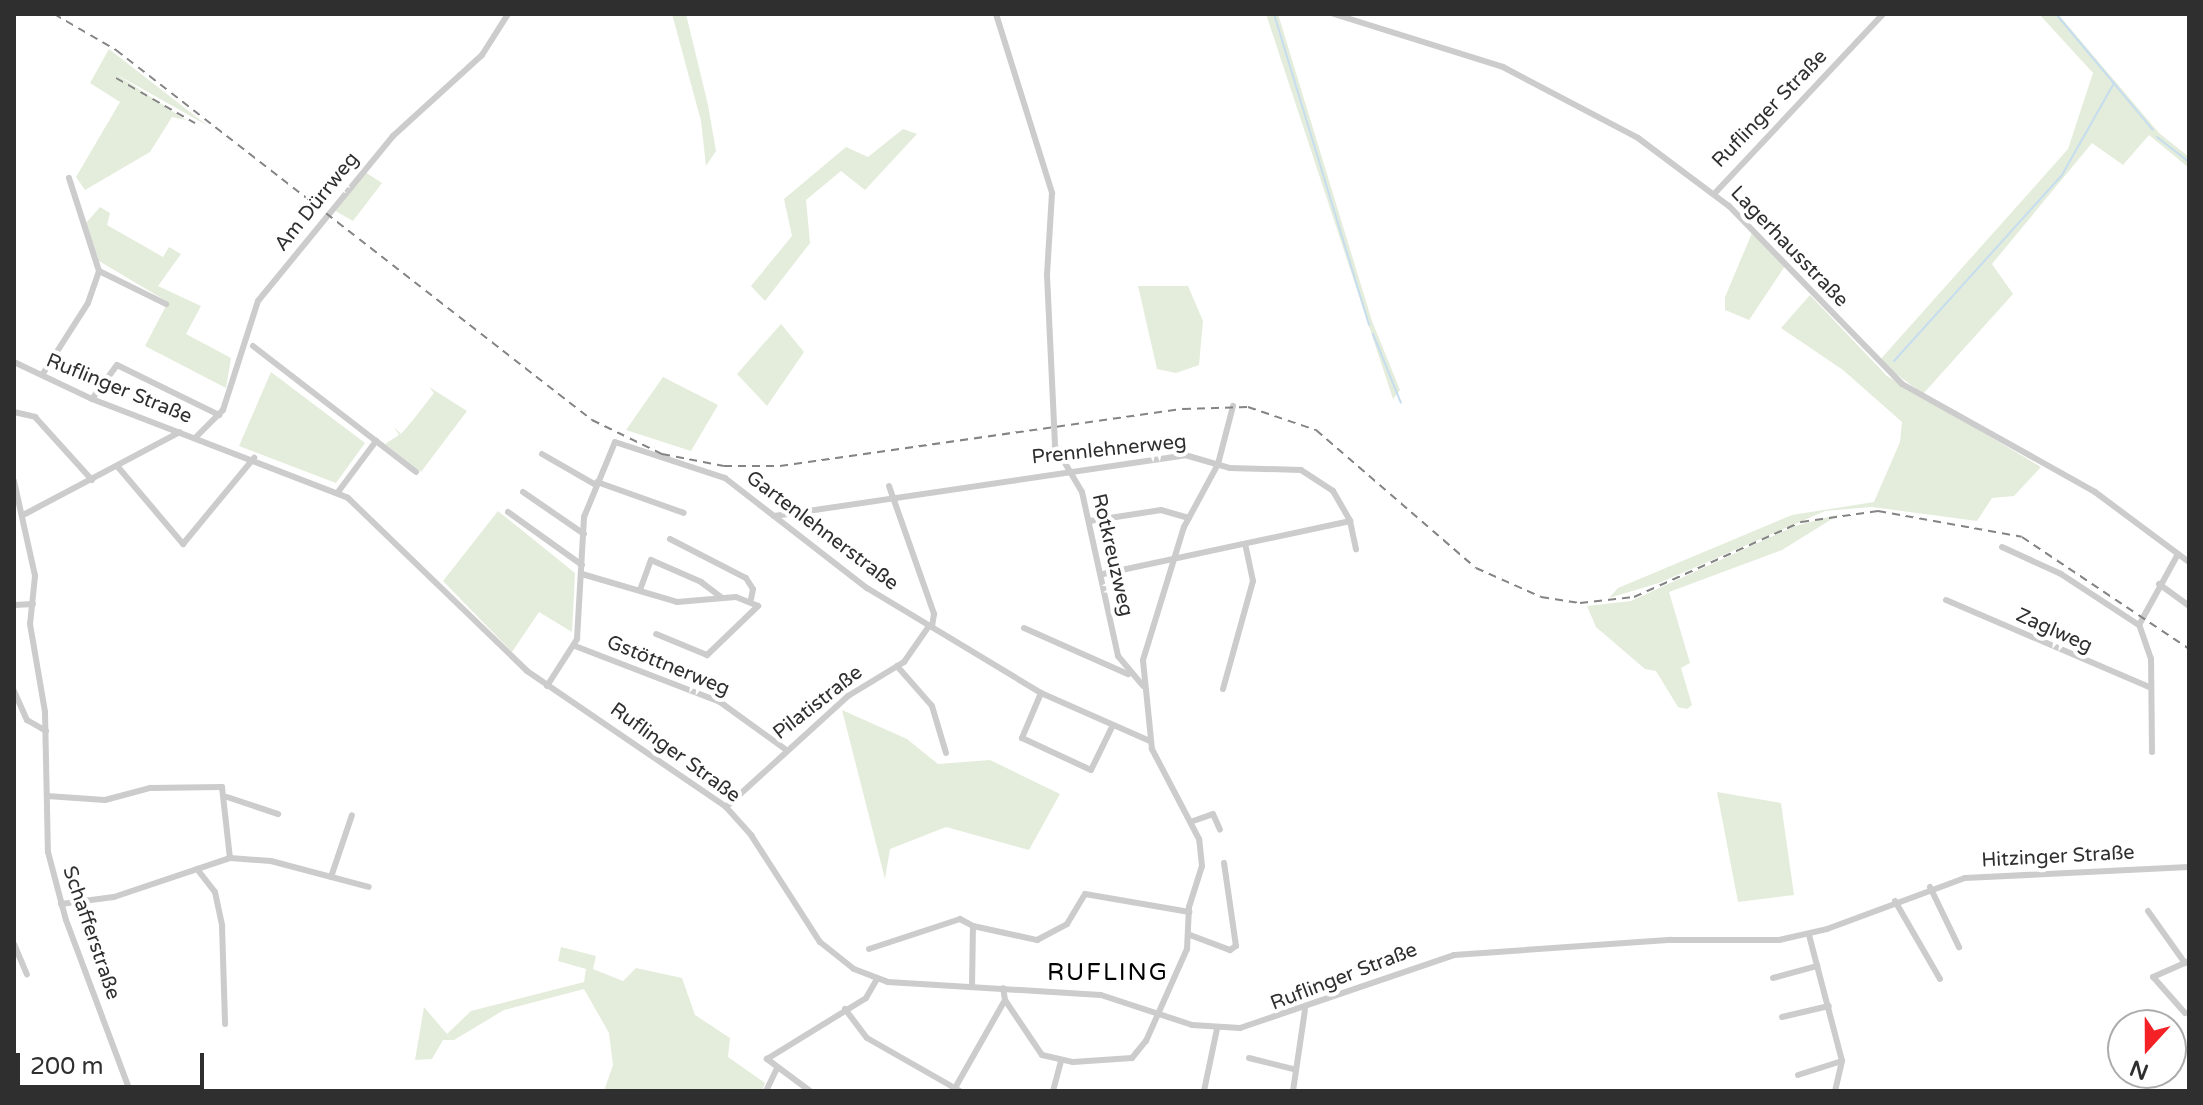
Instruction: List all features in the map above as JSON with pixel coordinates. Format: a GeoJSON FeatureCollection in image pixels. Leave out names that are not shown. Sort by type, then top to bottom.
{"type":"FeatureCollection","features":[{"type":"Feature","properties":{"kind":"street","name":"Am Dürrweg"},"geometry":{"type":"LineString","coordinates":[[196,437],[219,415],[258,301],[393,136],[473,65],[508,14]]}},
{"type":"Feature","properties":{"kind":"street","name":"Rotkreuzweg"},"geometry":{"type":"LineString","coordinates":[[996,14],[1052,193],[1047,275],[1057,450],[1069,469],[1090,521],[1103,574],[1115,648],[1128,674],[1143,686]]}},
{"type":"Feature","properties":{"kind":"street","name":"Lagerhausstraße"},"geometry":{"type":"LineString","coordinates":[[1334,14],[1422,37],[1546,86],[1648,145],[1715,193],[1902,384],[2085,486],[2189,562]]}},
{"type":"Feature","properties":{"kind":"street","name":"Ruflinger Straße"},"geometry":{"type":"LineString","coordinates":[[1715,193],[1883,14]]}},
{"type":"Feature","properties":{"kind":"street"},"geometry":{"type":"LineString","coordinates":[[42,375],[88,303],[99,271],[69,178]]}},
{"type":"Feature","properties":{"kind":"street"},"geometry":{"type":"LineString","coordinates":[[99,271],[166,304]]}},
{"type":"Feature","properties":{"kind":"street"},"geometry":{"type":"LineString","coordinates":[[253,346],[416,472]]}},
{"type":"Feature","properties":{"kind":"street","name":"Ruflinger Straße"},"geometry":{"type":"LineString","coordinates":[[14,362],[92,399],[338,492],[547,686],[635,740],[726,807],[751,835],[820,942],[877,979],[1101,995],[1217,1029],[1264,1024],[1403,969],[1454,955],[1809,935]]}},
{"type":"Feature","properties":{"kind":"street"},"geometry":{"type":"LineString","coordinates":[[92,399],[117,365],[219,415]]}},
{"type":"Feature","properties":{"kind":"street"},"geometry":{"type":"LineString","coordinates":[[1003,988],[1005,1000],[1039,1053],[1061,1061],[1135,1057],[1190,935],[1189,912],[1202,866],[1193,821],[1150,741],[1143,686],[1146,639],[1189,518],[1218,464],[1233,406]]}},
{"type":"Feature","properties":{"kind":"street"},"geometry":{"type":"LineString","coordinates":[[14,412],[35,417],[92,480]]}},
{"type":"Feature","properties":{"kind":"street"},"geometry":{"type":"LineString","coordinates":[[25,514],[180,432]]}},
{"type":"Feature","properties":{"kind":"street"},"geometry":{"type":"LineString","coordinates":[[338,492],[376,441]]}},
{"type":"Feature","properties":{"kind":"street","name":"Gartenlehnerstraße"},"geometry":{"type":"LineString","coordinates":[[596,483],[615,442],[725,478],[857,581],[1041,693],[1112,727],[1150,741]]}},
{"type":"Feature","properties":{"kind":"street"},"geometry":{"type":"LineString","coordinates":[[542,454],[596,483],[684,513]]}},
{"type":"Feature","properties":{"kind":"street","name":"Prennlehnerweg"},"geometry":{"type":"LineString","coordinates":[[774,516],[1069,469],[1185,455],[1218,464],[1308,473],[1333,491],[1350,521]]}},
{"type":"Feature","properties":{"kind":"street"},"geometry":{"type":"LineString","coordinates":[[118,467],[183,544],[254,458]]}},
{"type":"Feature","properties":{"kind":"street","name":"Schafferstraße"},"geometry":{"type":"LineString","coordinates":[[14,481],[25,514],[46,731],[48,852],[61,904],[130,1091]]}},
{"type":"Feature","properties":{"kind":"street"},"geometry":{"type":"LineString","coordinates":[[547,686],[575,646],[584,534],[596,483]]}},
{"type":"Feature","properties":{"kind":"street"},"geometry":{"type":"LineString","coordinates":[[889,486],[934,614],[931,626]]}},
{"type":"Feature","properties":{"kind":"street"},"geometry":{"type":"LineString","coordinates":[[523,492],[584,534]]}},
{"type":"Feature","properties":{"kind":"street"},"geometry":{"type":"LineString","coordinates":[[1090,521],[1161,510],[1189,518]]}},
{"type":"Feature","properties":{"kind":"street"},"geometry":{"type":"LineString","coordinates":[[508,512],[582,565]]}},
{"type":"Feature","properties":{"kind":"street"},"geometry":{"type":"LineString","coordinates":[[1103,574],[1246,548],[1350,521],[1356,549]]}},
{"type":"Feature","properties":{"kind":"street"},"geometry":{"type":"LineString","coordinates":[[670,539],[738,572],[752,585],[751,599]]}},
{"type":"Feature","properties":{"kind":"street"},"geometry":{"type":"LineString","coordinates":[[2002,547],[2061,574],[2139,625],[2150,651],[2152,752]]}},
{"type":"Feature","properties":{"kind":"street"},"geometry":{"type":"LineString","coordinates":[[1223,689],[1253,581],[1246,548]]}},
{"type":"Feature","properties":{"kind":"street"},"geometry":{"type":"LineString","coordinates":[[2139,625],[2178,554]]}},
{"type":"Feature","properties":{"kind":"street"},"geometry":{"type":"LineString","coordinates":[[640,590],[651,560],[722,598]]}},
{"type":"Feature","properties":{"kind":"street"},"geometry":{"type":"LineString","coordinates":[[582,574],[687,603],[722,598],[751,599],[758,606],[707,655],[656,634]]}},
{"type":"Feature","properties":{"kind":"street"},"geometry":{"type":"LineString","coordinates":[[2159,584],[2189,606]]}},
{"type":"Feature","properties":{"kind":"street","name":"Zaglweg"},"geometry":{"type":"LineString","coordinates":[[1946,600],[2151,688]]}},
{"type":"Feature","properties":{"kind":"street"},"geometry":{"type":"LineString","coordinates":[[14,605],[33,604]]}},
{"type":"Feature","properties":{"kind":"street","name":"Pilatistraße"},"geometry":{"type":"LineString","coordinates":[[726,807],[785,749],[860,687],[897,666],[931,626]]}},
{"type":"Feature","properties":{"kind":"street"},"geometry":{"type":"LineString","coordinates":[[1024,628],[1128,674]]}},
{"type":"Feature","properties":{"kind":"street","name":"Gstöttnerweg"},"geometry":{"type":"LineString","coordinates":[[575,646],[720,702],[785,749]]}},
{"type":"Feature","properties":{"kind":"street"},"geometry":{"type":"LineString","coordinates":[[897,666],[932,706],[946,753]]}},
{"type":"Feature","properties":{"kind":"street"},"geometry":{"type":"LineString","coordinates":[[14,691],[27,720],[46,731]]}},
{"type":"Feature","properties":{"kind":"street"},"geometry":{"type":"LineString","coordinates":[[1041,693],[1022,738],[1091,770],[1112,727]]}},
{"type":"Feature","properties":{"kind":"street"},"geometry":{"type":"LineString","coordinates":[[47,796],[105,800],[150,788],[222,787],[227,797],[230,858]]}},
{"type":"Feature","properties":{"kind":"street"},"geometry":{"type":"LineString","coordinates":[[227,797],[278,814]]}},
{"type":"Feature","properties":{"kind":"street"},"geometry":{"type":"LineString","coordinates":[[1193,821],[1213,814],[1220,830]]}},
{"type":"Feature","properties":{"kind":"street"},"geometry":{"type":"LineString","coordinates":[[331,877],[352,815]]}},
{"type":"Feature","properties":{"kind":"street"},"geometry":{"type":"LineString","coordinates":[[61,904],[114,897],[230,858],[369,887]]}},
{"type":"Feature","properties":{"kind":"street"},"geometry":{"type":"LineString","coordinates":[[1190,935],[1235,948],[1224,863]]}},
{"type":"Feature","properties":{"kind":"street","name":"Hitzinger Straße"},"geometry":{"type":"LineString","coordinates":[[1809,935],[1930,887],[1981,876],[2189,867]]}},
{"type":"Feature","properties":{"kind":"street"},"geometry":{"type":"LineString","coordinates":[[197,869],[215,892],[222,926],[225,1024]]}},
{"type":"Feature","properties":{"kind":"street"},"geometry":{"type":"LineString","coordinates":[[1930,887],[1959,947]]}},
{"type":"Feature","properties":{"kind":"street"},"geometry":{"type":"LineString","coordinates":[[869,949],[960,919],[973,926],[1037,940],[1067,924],[1085,894],[1189,912]]}},
{"type":"Feature","properties":{"kind":"street"},"geometry":{"type":"LineString","coordinates":[[1895,901],[1940,979]]}},
{"type":"Feature","properties":{"kind":"street"},"geometry":{"type":"LineString","coordinates":[[2148,911],[2187,962],[2153,977],[2181,1009]]}},
{"type":"Feature","properties":{"kind":"street"},"geometry":{"type":"LineString","coordinates":[[972,987],[973,926]]}},
{"type":"Feature","properties":{"kind":"street"},"geometry":{"type":"LineString","coordinates":[[1809,935],[1842,1061],[1835,1091]]}},
{"type":"Feature","properties":{"kind":"street"},"geometry":{"type":"LineString","coordinates":[[14,944],[27,974]]}},
{"type":"Feature","properties":{"kind":"street"},"geometry":{"type":"LineString","coordinates":[[1773,978],[1817,966]]}},
{"type":"Feature","properties":{"kind":"street"},"geometry":{"type":"LineString","coordinates":[[810,1091],[767,1059],[866,998],[877,979]]}},
{"type":"Feature","properties":{"kind":"street"},"geometry":{"type":"LineString","coordinates":[[845,1009],[867,1038],[957,1089],[1005,1000]]}},
{"type":"Feature","properties":{"kind":"street"},"geometry":{"type":"LineString","coordinates":[[1782,1017],[1829,1006]]}},
{"type":"Feature","properties":{"kind":"street"},"geometry":{"type":"LineString","coordinates":[[1293,1091],[1293,1069],[1305,1010]]}},
{"type":"Feature","properties":{"kind":"street"},"geometry":{"type":"LineString","coordinates":[[1204,1091],[1217,1029]]}},
{"type":"Feature","properties":{"kind":"street"},"geometry":{"type":"LineString","coordinates":[[1249,1058],[1293,1069]]}},
{"type":"Feature","properties":{"kind":"street"},"geometry":{"type":"LineString","coordinates":[[1053,1091],[1061,1061]]}},
{"type":"Feature","properties":{"kind":"street"},"geometry":{"type":"LineString","coordinates":[[1798,1075],[1842,1061]]}},
{"type":"Feature","properties":{"kind":"street"},"geometry":{"type":"LineString","coordinates":[[766,1091],[777,1068]]}},
{"type":"Feature","properties":{"kind":"street"},"geometry":{"type":"LineString","coordinates":[[33,1091],[46,1091]]}},
{"type":"Feature","properties":{"kind":"green space"},"geometry":{"type":"Polygon","coordinates":[[[672,14],[686,14],[708,105],[716,151],[706,166],[701,121],[672,14]]]}},
{"type":"Feature","properties":{"kind":"green space"},"geometry":{"type":"Polygon","coordinates":[[[1266,14],[1278,14],[1372,321],[1400,390],[1393,399],[1266,14]]]}},
{"type":"Feature","properties":{"kind":"green space"},"geometry":{"type":"Polygon","coordinates":[[[2039,14],[2058,14],[2159,133],[2189,157],[2189,168],[2149,135],[2123,165],[2092,143],[1992,264],[2013,294],[1923,394],[1879,361],[2068,149],[2093,73],[2039,14]]]}},
{"type":"Feature","properties":{"kind":"green space"},"geometry":{"type":"Polygon","coordinates":[[[109,49],[208,126],[116,74],[186,120],[172,117],[150,152],[85,190],[76,177],[120,102],[90,83],[109,49]]]}},
{"type":"Feature","properties":{"kind":"green space"},"geometry":{"type":"Polygon","coordinates":[[[903,129],[917,134],[865,190],[841,171],[806,200],[810,243],[765,301],[751,286],[792,236],[784,199],[846,147],[868,157],[903,129]]]}},
{"type":"Feature","properties":{"kind":"green space"},"geometry":{"type":"Polygon","coordinates":[[[365,172],[382,183],[353,221],[332,209],[365,172]]]}},
{"type":"Feature","properties":{"kind":"green space"},"geometry":{"type":"Polygon","coordinates":[[[100,207],[110,213],[107,225],[163,257],[169,247],[181,254],[158,286],[201,306],[186,334],[231,358],[226,388],[145,346],[168,302],[99,261],[86,223],[100,207]]]}},
{"type":"Feature","properties":{"kind":"green space"},"geometry":{"type":"Polygon","coordinates":[[[1752,233],[1785,266],[1749,320],[1725,310],[1725,297],[1752,233]]]}},
{"type":"Feature","properties":{"kind":"green space"},"geometry":{"type":"Polygon","coordinates":[[[1138,286],[1188,286],[1203,321],[1199,365],[1176,373],[1157,369],[1138,286]]]}},
{"type":"Feature","properties":{"kind":"green space"},"geometry":{"type":"Polygon","coordinates":[[[1810,295],[1887,376],[2041,467],[2014,496],[1992,498],[1977,521],[1872,507],[1825,511],[1659,583],[1609,598],[1618,588],[1792,515],[1874,502],[1900,442],[1902,422],[1843,370],[1781,328],[1810,295]]]}},
{"type":"Feature","properties":{"kind":"green space"},"geometry":{"type":"Polygon","coordinates":[[[781,324],[804,352],[767,406],[737,374],[781,324]]]}},
{"type":"Feature","properties":{"kind":"green space"},"geometry":{"type":"Polygon","coordinates":[[[271,372],[365,443],[336,483],[239,446],[271,372]]]}},
{"type":"Feature","properties":{"kind":"green space"},"geometry":{"type":"Polygon","coordinates":[[[663,377],[718,405],[691,451],[626,430],[663,377]]]}},
{"type":"Feature","properties":{"kind":"green space"},"geometry":{"type":"Polygon","coordinates":[[[429,387],[467,411],[421,472],[385,444],[399,435],[394,427],[401,434],[434,393],[429,387]]]}},
{"type":"Feature","properties":{"kind":"green space"},"geometry":{"type":"Polygon","coordinates":[[[498,511],[575,573],[572,632],[539,612],[512,652],[443,581],[498,511]]]}},
{"type":"Feature","properties":{"kind":"green space"},"geometry":{"type":"Polygon","coordinates":[[[1840,514],[1782,550],[1669,592],[1690,663],[1681,668],[1692,705],[1687,709],[1678,707],[1656,671],[1645,669],[1596,627],[1587,606],[1631,601],[1795,526],[1840,514]]]}},
{"type":"Feature","properties":{"kind":"green space"},"geometry":{"type":"Polygon","coordinates":[[[842,710],[907,739],[938,764],[990,760],[1060,794],[1029,850],[946,827],[890,849],[885,879],[842,710]]]}},
{"type":"Feature","properties":{"kind":"green space"},"geometry":{"type":"Polygon","coordinates":[[[1717,792],[1781,803],[1794,895],[1738,902],[1717,792]]]}},
{"type":"Feature","properties":{"kind":"green space"},"geometry":{"type":"Polygon","coordinates":[[[561,947],[596,956],[593,969],[623,981],[636,968],[682,978],[695,1015],[730,1038],[728,1057],[765,1083],[762,1091],[604,1091],[613,1065],[609,1033],[584,989],[504,1010],[454,1040],[443,1040],[432,1059],[415,1060],[424,1007],[447,1034],[471,1011],[584,982],[586,969],[558,961],[561,947]]]}},
{"type":"Feature","properties":{"kind":"waterway"},"geometry":{"type":"LineString","coordinates":[[1274,14],[1369,325]]}},
{"type":"Feature","properties":{"kind":"waterway"},"geometry":{"type":"LineString","coordinates":[[2056,14],[2153,130]]}},
{"type":"Feature","properties":{"kind":"waterway"},"geometry":{"type":"LineString","coordinates":[[1894,361],[2062,175],[2114,83]]}},
{"type":"Feature","properties":{"kind":"waterway"},"geometry":{"type":"LineString","coordinates":[[2157,137],[2189,162]]}},
{"type":"Feature","properties":{"kind":"waterway"},"geometry":{"type":"LineString","coordinates":[[1373,334],[1401,403]]}},
{"type":"Feature","properties":{"kind":"railway"},"geometry":{"type":"LineString","coordinates":[[54,14],[116,50],[592,420],[662,454],[724,466],[780,466],[1183,409],[1248,407],[1316,430],[1476,568],[1541,597],[1580,603],[1634,597],[1801,522],[1878,511],[2022,537],[2189,649]]}},
{"type":"Feature","properties":{"kind":"railway"},"geometry":{"type":"LineString","coordinates":[[116,78],[195,123]]}},
{"type":"Feature","properties":{"kind":"district","name":"RUFLING"},"geometry":{"type":"Point","coordinates":[1108,973]}}]}
